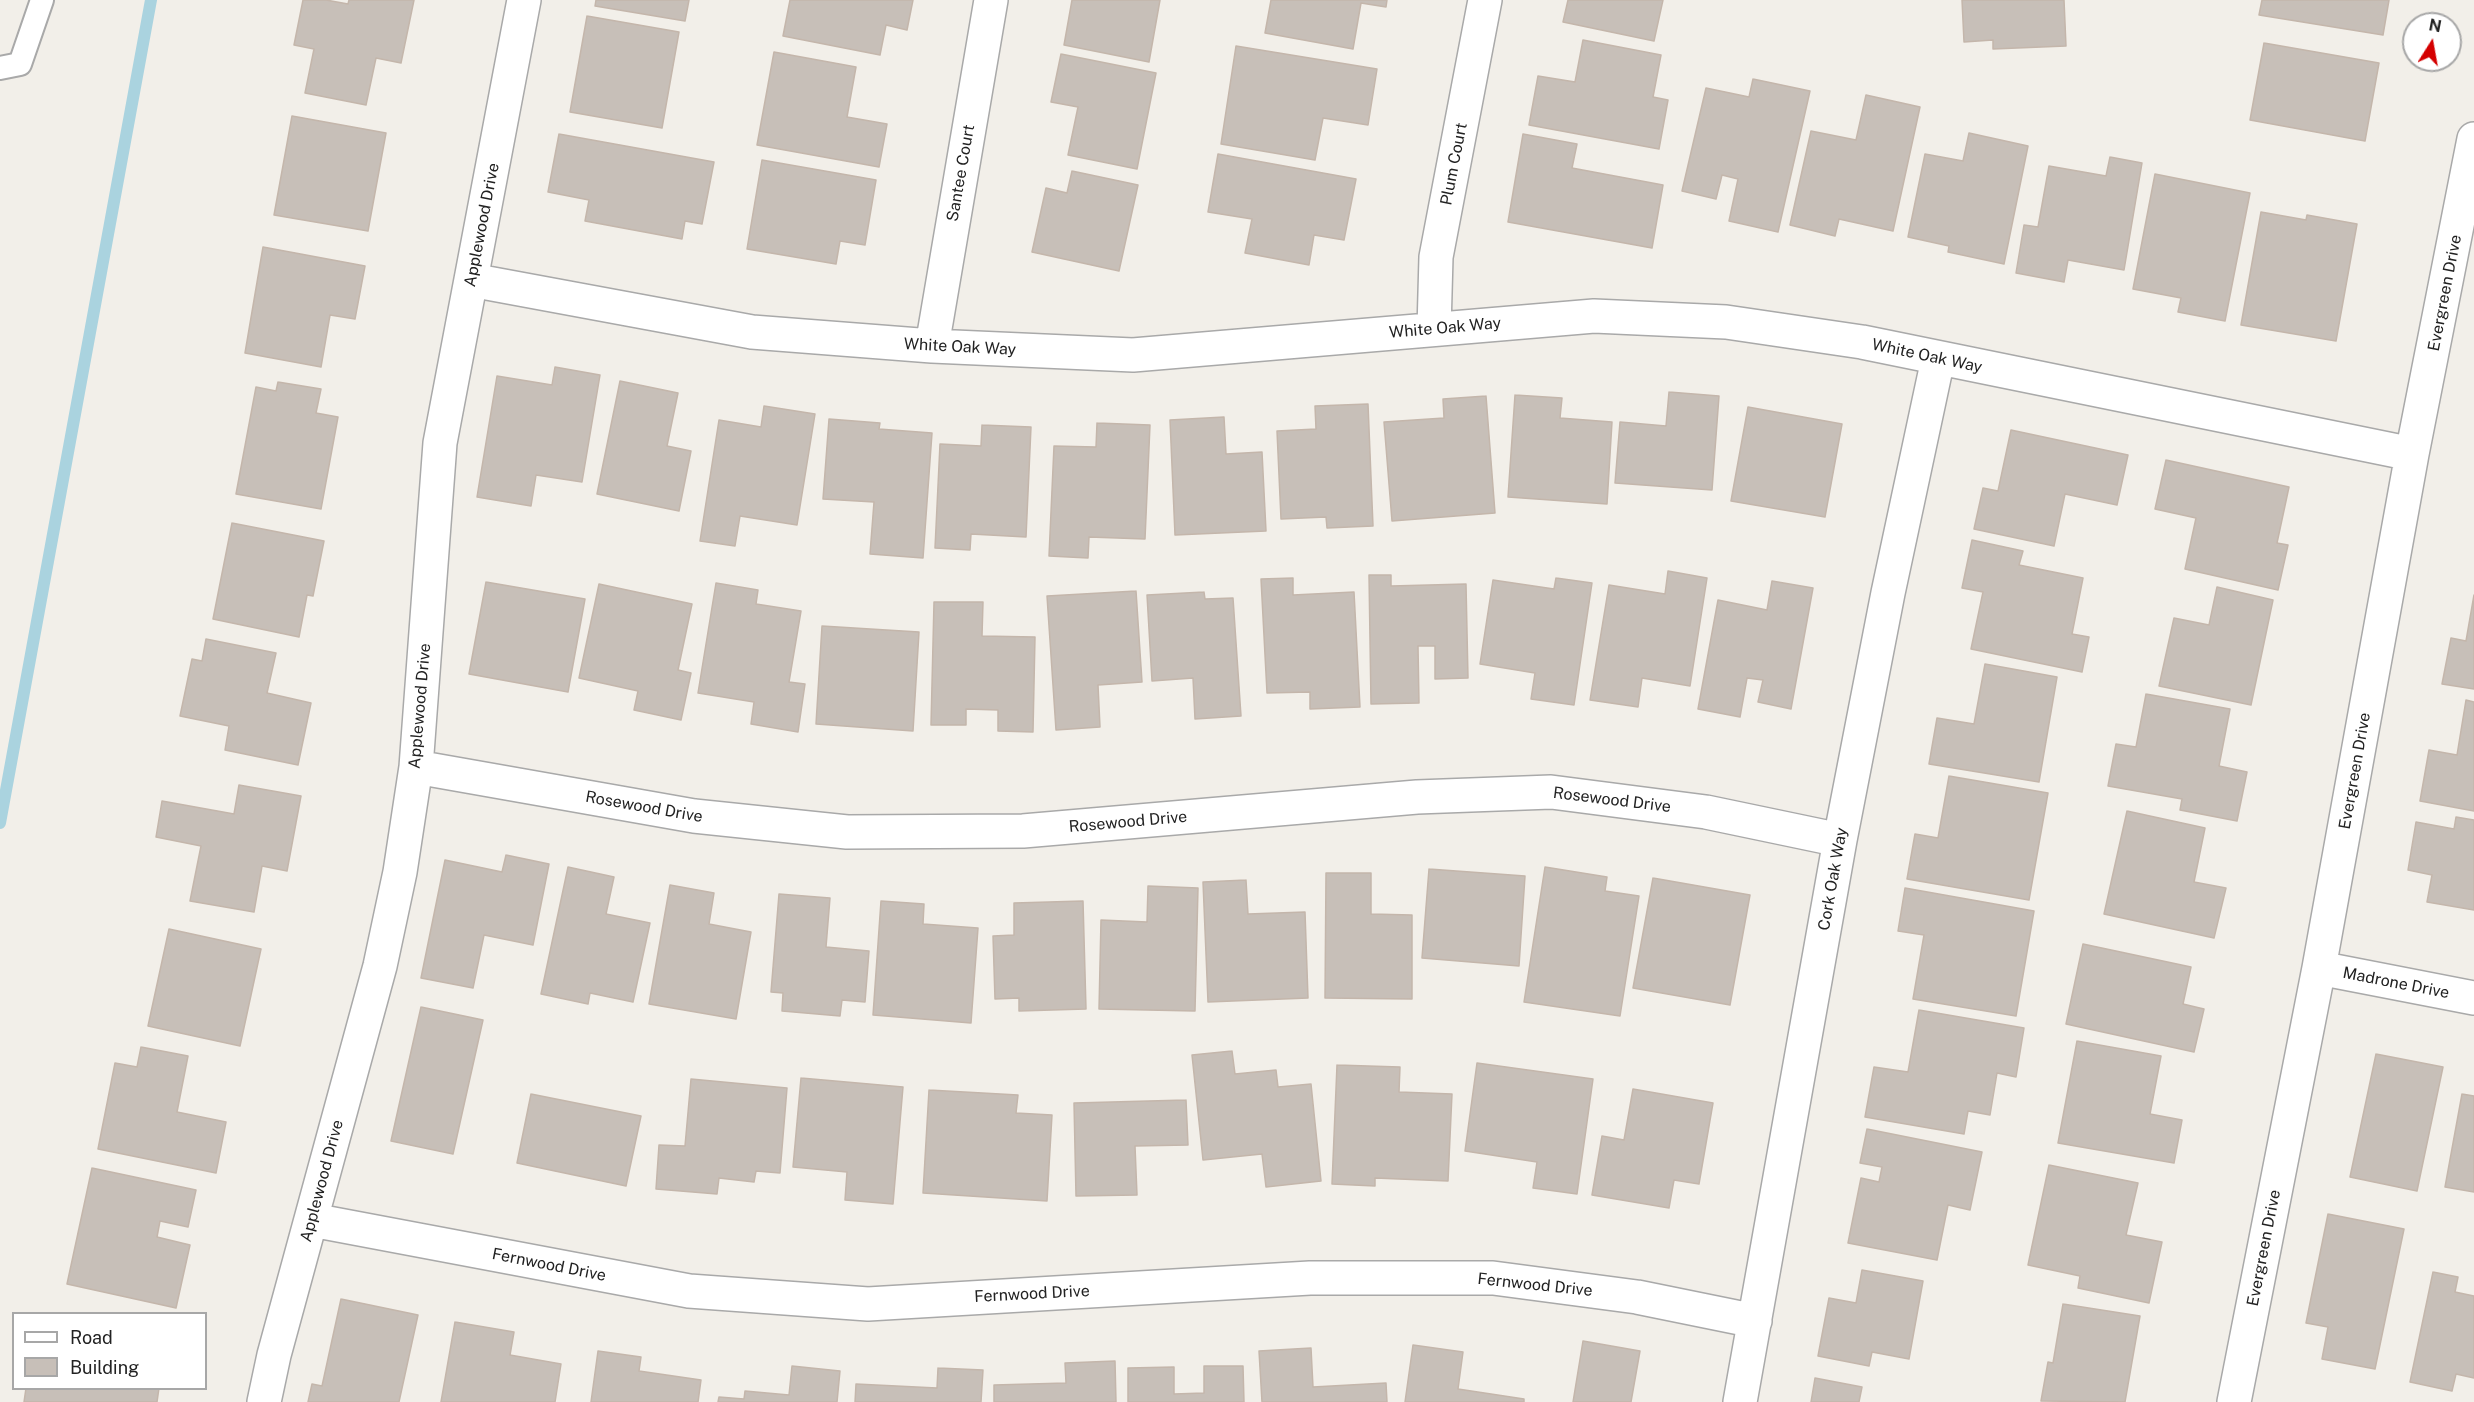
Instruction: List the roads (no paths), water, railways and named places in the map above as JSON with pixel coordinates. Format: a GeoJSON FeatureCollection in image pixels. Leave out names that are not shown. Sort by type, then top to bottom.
{"type":"FeatureCollection","features":[{"type":"Feature","properties":{"kind":"street","name":"Applewood Drive"},"geometry":{"type":"LineString","coordinates":[[264,1402],[274,1356],[380,966],[400,872],[416,767],[440,443],[524,0]]}},
{"type":"Feature","properties":{"kind":"street","name":"Santee Court"},"geometry":{"type":"LineString","coordinates":[[932,346],[991,0]]}},
{"type":"Feature","properties":{"kind":"street","name":"Plum Court"},"geometry":{"type":"LineString","coordinates":[[1434,329],[1436,257],[1485,0]]}},
{"type":"Feature","properties":{"kind":"street","name":"Evergreen Drive"},"geometry":{"type":"LineString","coordinates":[[2234,1402],[2319,968],[2412,454],[2474,139]]}},
{"type":"Feature","properties":{"kind":"street","name":"White Oak Way"},"geometry":{"type":"LineString","coordinates":[[471,280],[752,332],[932,346],[1133,355],[1593,316],[1726,322],[1862,342],[2412,454]]}},
{"type":"Feature","properties":{"kind":"street","name":"Cork Oak Way"},"geometry":{"type":"LineString","coordinates":[[1740,1402],[1840,840],[1888,593],[1938,359]]}},
{"type":"Feature","properties":{"kind":"street","name":"Rosewood Drive"},"geometry":{"type":"LineString","coordinates":[[416,767],[694,816],[847,832],[1023,831],[1417,797],[1551,792],[1706,812],[1840,840]]}},
{"type":"Feature","properties":{"kind":"street","name":"Madrone Drive"},"geometry":{"type":"LineString","coordinates":[[2319,968],[2474,998]]}},
{"type":"Feature","properties":{"kind":"street","name":"Fernwood Drive"},"geometry":{"type":"LineString","coordinates":[[312,1220],[689,1291],[856,1303],[1310,1278],[1493,1278],[1637,1297],[1755,1322]]}},
{"type":"Feature","properties":{"kind":"lane"},"geometry":{"type":"LineString","coordinates":[[0,68],[20,64],[42,0]]}},
{"type":"Feature","properties":{"kind":"waterway"},"geometry":{"type":"LineString","coordinates":[[0,823],[151,0]]}}]}
